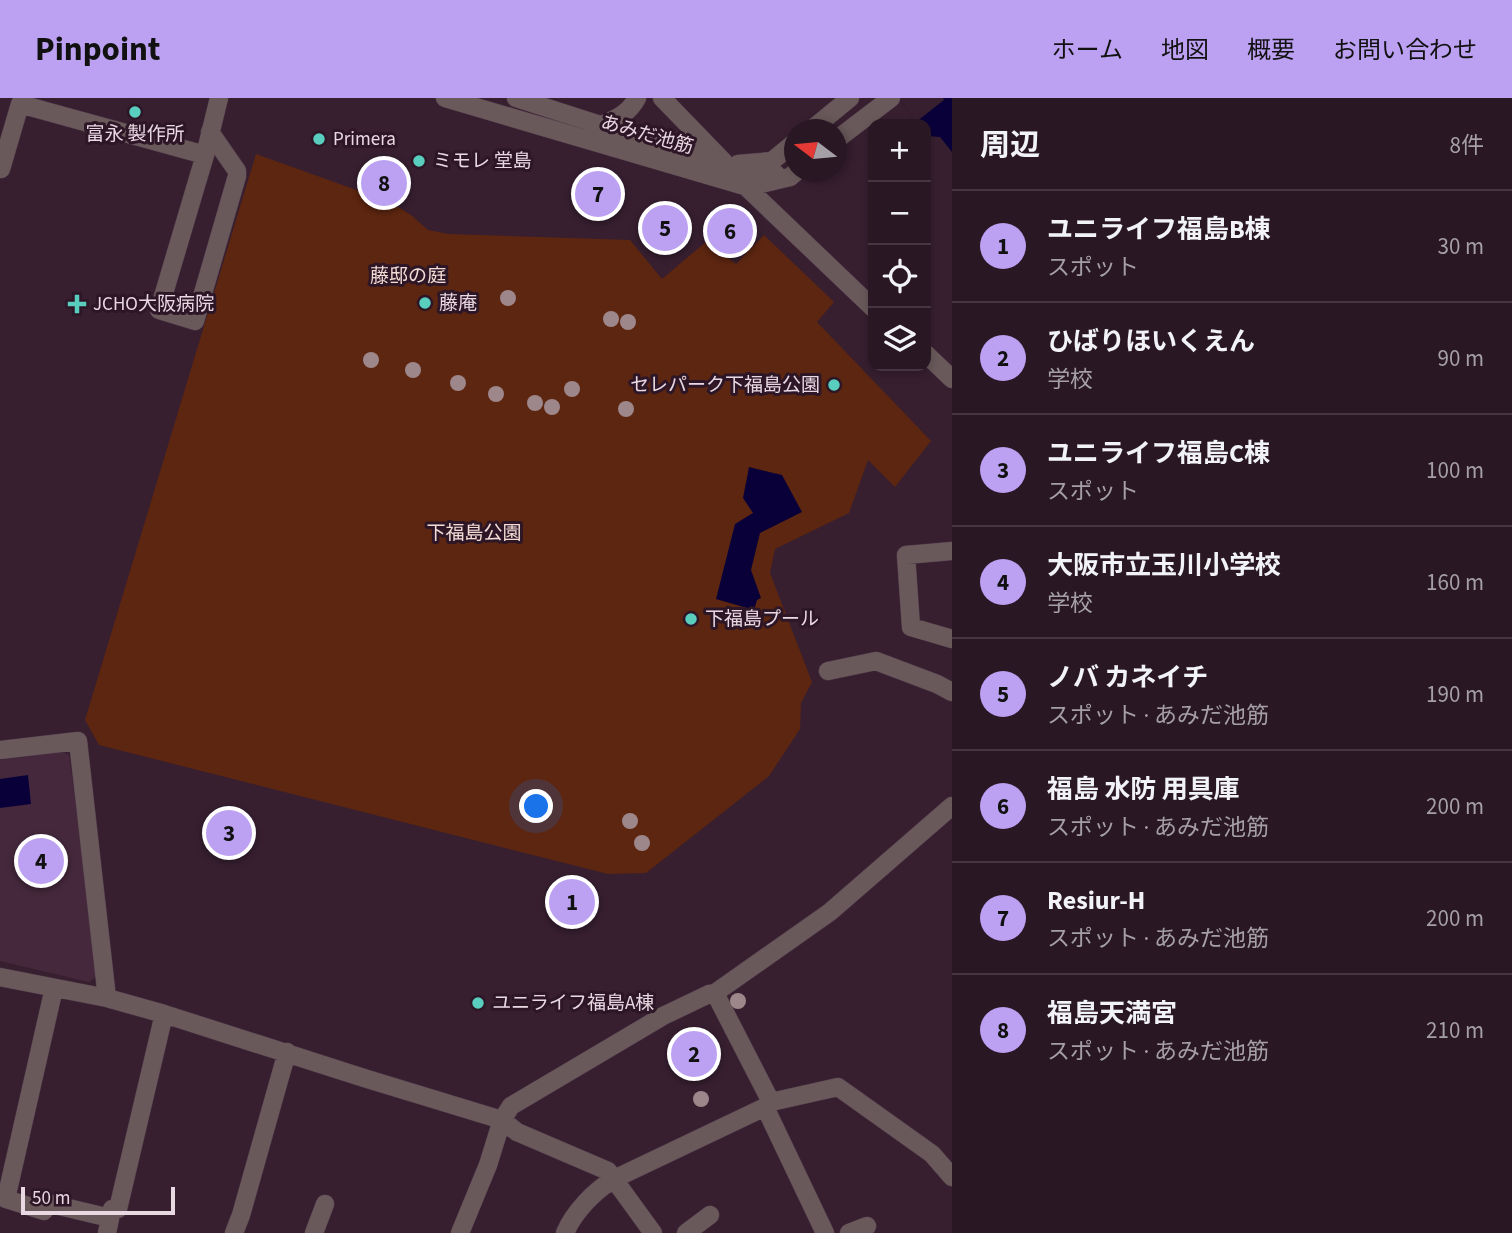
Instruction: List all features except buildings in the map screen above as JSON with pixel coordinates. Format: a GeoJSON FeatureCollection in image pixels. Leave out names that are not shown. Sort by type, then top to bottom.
{"type":"FeatureCollection","features":[{"type":"Feature","properties":{"kind":"street"},"geometry":{"type":"LineString","coordinates":[[210,132],[237,176],[195,321],[159,310],[219,98]]}},
{"type":"Feature","properties":{"kind":"street","name":"あみだ池筋"},"geometry":{"type":"LineString","coordinates":[[445,98],[748,187],[784,178]]}},
{"type":"Feature","properties":{"kind":"street","name":"あみだ池筋"},"geometry":{"type":"LineString","coordinates":[[516,98],[728,165],[772,161],[784,151]]}},
{"type":"Feature","properties":{"kind":"street"},"geometry":{"type":"LineString","coordinates":[[602,125],[623,116],[637,98]]}},
{"type":"Feature","properties":{"kind":"street"},"geometry":{"type":"LineString","coordinates":[[662,98],[744,178],[748,187]]}},
{"type":"Feature","properties":{"kind":"street"},"geometry":{"type":"LineString","coordinates":[[824,119],[850,98]]}},
{"type":"Feature","properties":{"kind":"street"},"geometry":{"type":"LineString","coordinates":[[847,132],[891,98]]}},
{"type":"Feature","properties":{"kind":"street"},"geometry":{"type":"LineString","coordinates":[[1,169],[20,104],[205,155]]}},
{"type":"Feature","properties":{"kind":"street"},"geometry":{"type":"LineString","coordinates":[[705,158],[748,187],[868,303]]}},
{"type":"Feature","properties":{"kind":"street"},"geometry":{"type":"LineString","coordinates":[[728,165],[747,172],[784,173]]}},
{"type":"Feature","properties":{"kind":"street"},"geometry":{"type":"LineString","coordinates":[[931,359],[952,379]]}},
{"type":"Feature","properties":{"kind":"street"},"geometry":{"type":"LineString","coordinates":[[952,551],[906,555],[911,627],[952,639]]}},
{"type":"Feature","properties":{"kind":"street"},"geometry":{"type":"LineString","coordinates":[[828,671],[876,661],[952,692]]}},
{"type":"Feature","properties":{"kind":"street"},"geometry":{"type":"LineString","coordinates":[[0,750],[78,741],[107,998]]}},
{"type":"Feature","properties":{"kind":"street"},"geometry":{"type":"LineString","coordinates":[[460,1233],[488,1164],[502,1120],[511,1106],[663,1016],[715,993],[830,912],[952,807]]}},
{"type":"Feature","properties":{"kind":"street"},"geometry":{"type":"LineString","coordinates":[[0,977],[107,998],[164,1014],[502,1120],[517,1132],[608,1171],[653,1233]]}},
{"type":"Feature","properties":{"kind":"street"},"geometry":{"type":"LineString","coordinates":[[54,988],[6,1199],[44,1211],[47,1203],[108,1226],[112,1209],[118,1209],[164,1014]]}},
{"type":"Feature","properties":{"kind":"street"},"geometry":{"type":"LineString","coordinates":[[715,993],[825,1233]]}},
{"type":"Feature","properties":{"kind":"street"},"geometry":{"type":"LineString","coordinates":[[234,1233],[287,1052]]}},
{"type":"Feature","properties":{"kind":"street"},"geometry":{"type":"LineString","coordinates":[[565,1233],[571,1219],[603,1186],[614,1179],[768,1105],[838,1087],[932,1154],[952,1177]]}},
{"type":"Feature","properties":{"kind":"street"},"geometry":{"type":"LineString","coordinates":[[314,1233],[325,1204]]}},
{"type":"Feature","properties":{"kind":"street"},"geometry":{"type":"LineString","coordinates":[[686,1233],[709,1215]]}},
{"type":"Feature","properties":{"kind":"street"},"geometry":{"type":"LineString","coordinates":[[849,1233],[867,1226]]}},
{"type":"Feature","properties":{"kind":"shaded area"},"geometry":{"type":"Polygon","coordinates":[[[898,98],[952,98],[952,152],[940,137],[931,136],[931,119],[914,119],[898,98]]]}},
{"type":"Feature","properties":{"kind":"shaded area"},"geometry":{"type":"Polygon","coordinates":[[[749,467],[782,475],[802,512],[760,533],[751,570],[761,598],[757,600],[754,610],[716,599],[735,524],[753,513],[743,498],[749,467]]]}},
{"type":"Feature","properties":{"kind":"shaded area"},"geometry":{"type":"Polygon","coordinates":[[[63,752],[69,755],[98,975],[89,982],[0,961],[0,760],[63,752]]]}},
{"type":"Feature","properties":{"kind":"shaded area"},"geometry":{"type":"Polygon","coordinates":[[[28,775],[31,804],[0,808],[0,779],[28,775]]]}},
{"type":"Feature","properties":{"kind":"green space","name":"下福島公園"},"geometry":{"type":"Polygon","coordinates":[[[256,154],[390,202],[428,230],[449,234],[630,240],[662,279],[707,241],[736,264],[764,235],[834,302],[817,322],[931,441],[895,487],[868,460],[849,513],[775,549],[770,573],[812,682],[801,703],[800,729],[769,776],[646,873],[608,874],[99,745],[85,720],[256,154]]]}},
{"type":"Feature","properties":{"kind":"pier"},"geometry":{"type":"Polygon","coordinates":[[[898,98],[943,98],[944,100],[920,119],[914,119],[898,98]]]}},
{"type":"Feature","properties":{"kind":"place","name":"富永 製作所"},"geometry":{"type":"Point","coordinates":[135,112]}},
{"type":"Feature","properties":{"kind":"place","name":"Primera"},"geometry":{"type":"Point","coordinates":[319,139]}},
{"type":"Feature","properties":{"kind":"place","name":"ミモレ 堂島"},"geometry":{"type":"Point","coordinates":[419,161]}},
{"type":"Feature","properties":{"kind":"place","name":"福島天満宮"},"geometry":{"type":"Point","coordinates":[384,183]}},
{"type":"Feature","properties":{"kind":"place","name":"Resiur-H"},"geometry":{"type":"Point","coordinates":[598,194]}},
{"type":"Feature","properties":{"kind":"place","name":"ノバ カネイチ"},"geometry":{"type":"Point","coordinates":[665,228]}},
{"type":"Feature","properties":{"kind":"place","name":"福島 水防 用具庫"},"geometry":{"type":"Point","coordinates":[730,231]}},
{"type":"Feature","properties":{"kind":"place","name":"藤庵"},"geometry":{"type":"Point","coordinates":[425,303]}},
{"type":"Feature","properties":{"kind":"place","name":"JCHO大阪病院"},"geometry":{"type":"Point","coordinates":[77,304]}},
{"type":"Feature","properties":{"kind":"place","name":"セレパーク下福島公園"},"geometry":{"type":"Point","coordinates":[834,385]}},
{"type":"Feature","properties":{"kind":"place","name":"下福島プール"},"geometry":{"type":"Point","coordinates":[691,619]}},
{"type":"Feature","properties":{"kind":"place","name":"ユニライフ福島C棟"},"geometry":{"type":"Point","coordinates":[229,833]}},
{"type":"Feature","properties":{"kind":"place","name":"大阪市立玉川小学校"},"geometry":{"type":"Point","coordinates":[41,861]}},
{"type":"Feature","properties":{"kind":"place","name":"ユニライフ福島B棟"},"geometry":{"type":"Point","coordinates":[572,902]}},
{"type":"Feature","properties":{"kind":"place","name":"ユニライフ福島A棟"},"geometry":{"type":"Point","coordinates":[478,1003]}},
{"type":"Feature","properties":{"kind":"place","name":"ひばりほいくえん"},"geometry":{"type":"Point","coordinates":[694,1054]}},
{"type":"Feature","properties":{"kind":"park label","name":"藤邸の庭"},"geometry":{"type":"Point","coordinates":[408,276]}}]}
